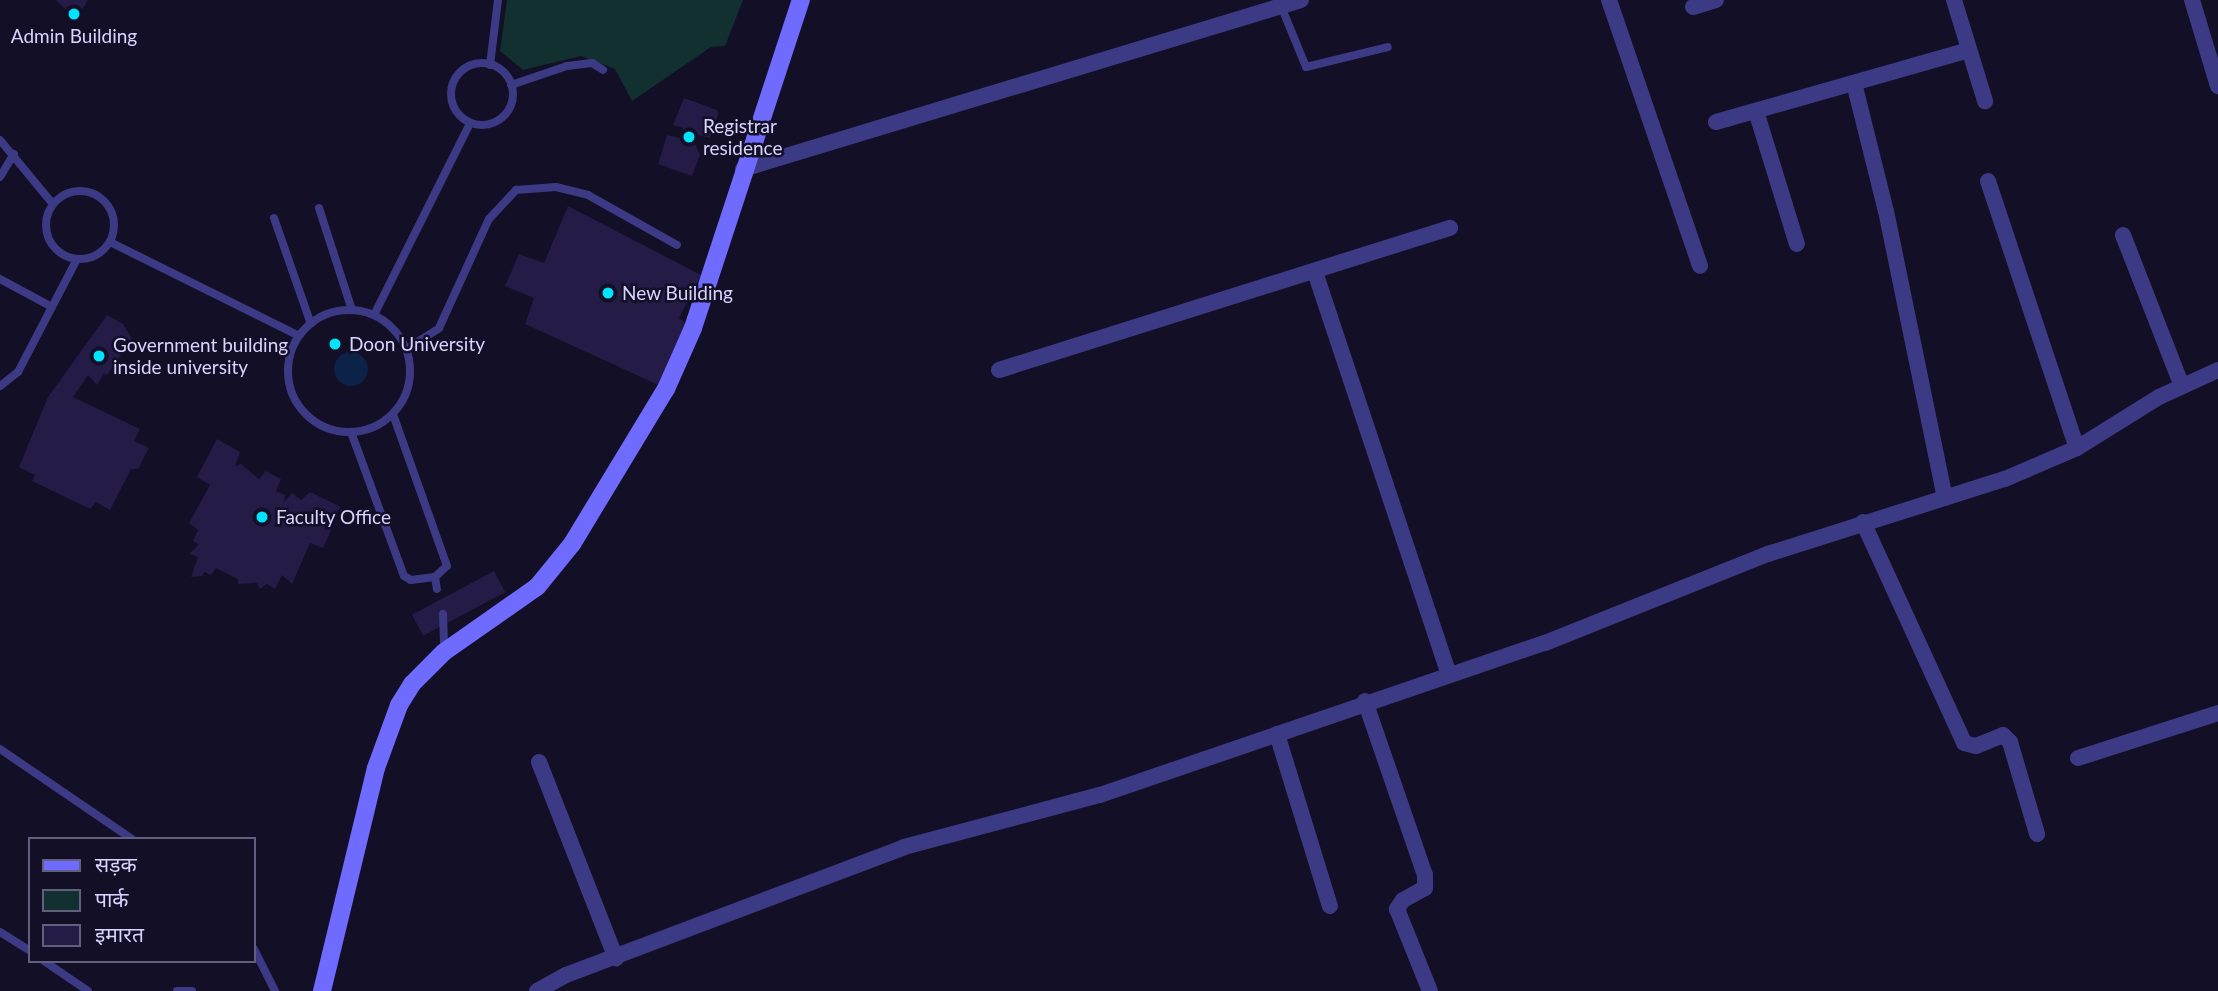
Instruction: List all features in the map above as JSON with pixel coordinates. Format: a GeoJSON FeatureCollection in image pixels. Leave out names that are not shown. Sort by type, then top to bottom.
{"type":"FeatureCollection","features":[{"type":"Feature","properties":{"kind":"main road"},"geometry":{"type":"LineString","coordinates":[[322,991],[376,768],[399,705],[412,684],[444,652],[537,587],[572,544],[666,388],[693,328],[743,169],[801,0]]}},
{"type":"Feature","properties":{"kind":"street"},"geometry":{"type":"LineString","coordinates":[[743,169],[1301,0]]}},
{"type":"Feature","properties":{"kind":"street"},"geometry":{"type":"LineString","coordinates":[[1609,0],[1700,266]]}},
{"type":"Feature","properties":{"kind":"street"},"geometry":{"type":"LineString","coordinates":[[1693,7],[1716,0]]}},
{"type":"Feature","properties":{"kind":"street"},"geometry":{"type":"LineString","coordinates":[[1954,0],[1985,101]]}},
{"type":"Feature","properties":{"kind":"street"},"geometry":{"type":"LineString","coordinates":[[2192,0],[2218,86]]}},
{"type":"Feature","properties":{"kind":"street"},"geometry":{"type":"LineString","coordinates":[[1716,122],[1969,50]]}},
{"type":"Feature","properties":{"kind":"street"},"geometry":{"type":"LineString","coordinates":[[1854,83],[1886,211],[1945,498]]}},
{"type":"Feature","properties":{"kind":"street"},"geometry":{"type":"LineString","coordinates":[[1756,111],[1797,244]]}},
{"type":"Feature","properties":{"kind":"street"},"geometry":{"type":"LineString","coordinates":[[1989,181],[2077,448]]}},
{"type":"Feature","properties":{"kind":"street"},"geometry":{"type":"LineString","coordinates":[[999,370],[1450,228]]}},
{"type":"Feature","properties":{"kind":"street"},"geometry":{"type":"LineString","coordinates":[[2123,235],[2182,386]]}},
{"type":"Feature","properties":{"kind":"street"},"geometry":{"type":"LineString","coordinates":[[1315,272],[1449,675]]}},
{"type":"Feature","properties":{"kind":"street"},"geometry":{"type":"LineString","coordinates":[[537,991],[904,847],[1100,795],[1365,701],[1449,675],[1863,522],[1945,498],[2077,448],[2182,386],[2218,370]]}},
{"type":"Feature","properties":{"kind":"street"},"geometry":{"type":"LineString","coordinates":[[1863,522],[1964,743],[1976,746],[2003,735],[2010,742],[2037,834]]}},
{"type":"Feature","properties":{"kind":"street"},"geometry":{"type":"LineString","coordinates":[[1365,701],[1425,875],[1425,888],[1403,900],[1397,909],[1430,991]]}},
{"type":"Feature","properties":{"kind":"street"},"geometry":{"type":"LineString","coordinates":[[2078,758],[2218,713]]}},
{"type":"Feature","properties":{"kind":"street"},"geometry":{"type":"LineString","coordinates":[[1277,734],[1330,906]]}},
{"type":"Feature","properties":{"kind":"street"},"geometry":{"type":"LineString","coordinates":[[539,762],[617,958]]}},
{"type":"Feature","properties":{"kind":"lane"},"geometry":{"type":"LineString","coordinates":[[490,65],[498,0]]}},
{"type":"Feature","properties":{"kind":"lane"},"geometry":{"type":"LineString","coordinates":[[1281,6],[1306,67],[1388,47]]}},
{"type":"Feature","properties":{"kind":"lane"},"geometry":{"type":"LineString","coordinates":[[511,85],[567,66],[592,63],[603,71]]}},
{"type":"Feature","properties":{"kind":"lane"},"geometry":{"type":"LineString","coordinates":[[490,65],[511,85]]}},
{"type":"Feature","properties":{"kind":"lane"},"geometry":{"type":"LineString","coordinates":[[490,65],[461,71],[451,89],[454,109],[470,123],[489,124],[506,114],[511,85]]}},
{"type":"Feature","properties":{"kind":"lane"},"geometry":{"type":"LineString","coordinates":[[374,316],[470,123]]}},
{"type":"Feature","properties":{"kind":"lane"},"geometry":{"type":"LineString","coordinates":[[0,139],[14,153],[52,204]]}},
{"type":"Feature","properties":{"kind":"lane"},"geometry":{"type":"LineString","coordinates":[[0,177],[14,153]]}},
{"type":"Feature","properties":{"kind":"lane"},"geometry":{"type":"LineString","coordinates":[[406,349],[439,328],[489,219],[516,190],[556,187],[588,195],[677,245]]}},
{"type":"Feature","properties":{"kind":"lane"},"geometry":{"type":"LineString","coordinates":[[79,191],[99,196],[112,212],[110,242],[96,255],[77,259],[60,253],[48,239],[46,221],[52,204],[79,191]]}},
{"type":"Feature","properties":{"kind":"lane"},"geometry":{"type":"LineString","coordinates":[[319,208],[352,310]]}},
{"type":"Feature","properties":{"kind":"lane"},"geometry":{"type":"LineString","coordinates":[[274,218],[311,324]]}},
{"type":"Feature","properties":{"kind":"lane"},"geometry":{"type":"LineString","coordinates":[[110,242],[299,336]]}},
{"type":"Feature","properties":{"kind":"lane"},"geometry":{"type":"LineString","coordinates":[[0,386],[18,372],[77,259]]}},
{"type":"Feature","properties":{"kind":"lane"},"geometry":{"type":"LineString","coordinates":[[0,279],[52,307]]}},
{"type":"Feature","properties":{"kind":"lane"},"geometry":{"type":"LineString","coordinates":[[352,310],[374,316],[394,330],[406,349],[408,383],[393,414],[367,430],[351,432],[313,421],[296,400],[289,361],[299,336],[311,324],[333,313],[352,310]]}},
{"type":"Feature","properties":{"kind":"lane"},"geometry":{"type":"LineString","coordinates":[[351,432],[404,576],[411,580],[435,578],[447,566],[393,414]]}},
{"type":"Feature","properties":{"kind":"lane"},"geometry":{"type":"LineString","coordinates":[[435,578],[437,589]]}},
{"type":"Feature","properties":{"kind":"lane"},"geometry":{"type":"LineString","coordinates":[[443,614],[444,652]]}},
{"type":"Feature","properties":{"kind":"lane"},"geometry":{"type":"LineString","coordinates":[[0,749],[129,837]]}},
{"type":"Feature","properties":{"kind":"lane"},"geometry":{"type":"LineString","coordinates":[[0,932],[28,950]]}},
{"type":"Feature","properties":{"kind":"lane"},"geometry":{"type":"LineString","coordinates":[[256,953],[275,991]]}},
{"type":"Feature","properties":{"kind":"lane"},"geometry":{"type":"LineString","coordinates":[[47,963],[88,991]]}},
{"type":"Feature","properties":{"kind":"lane"},"geometry":{"type":"LineString","coordinates":[[177,991],[192,991]]}},
{"type":"Feature","properties":{"kind":"green space"},"geometry":{"type":"Polygon","coordinates":[[[507,0],[743,0],[725,46],[711,47],[632,101],[615,69],[581,56],[523,70],[500,51],[507,0]]]}},
{"type":"Feature","properties":{"kind":"water"},"geometry":{"type":"Polygon","coordinates":[[[351,352],[363,357],[368,369],[363,381],[351,386],[339,381],[334,369],[339,357],[351,352]]]}},
{"type":"Feature","properties":{"kind":"building","name":"Admin Building"},"geometry":{"type":"Polygon","coordinates":[[[56,0],[88,0],[76,20],[56,0]]]}},
{"type":"Feature","properties":{"kind":"building","name":"Registrar residence"},"geometry":{"type":"Polygon","coordinates":[[[684,98],[717,110],[718,115],[710,138],[698,135],[695,144],[700,155],[692,176],[658,164],[667,135],[680,138],[683,128],[673,125],[684,98]]]}},
{"type":"Feature","properties":{"kind":"building","name":"New Building"},"geometry":{"type":"Polygon","coordinates":[[[568,206],[701,275],[679,318],[690,327],[665,388],[525,324],[534,298],[505,286],[519,254],[544,263],[568,206]]]}},
{"type":"Feature","properties":{"kind":"building"},"geometry":{"type":"Polygon","coordinates":[[[107,315],[123,324],[132,339],[97,385],[88,375],[73,397],[140,429],[134,441],[149,448],[138,469],[131,469],[110,510],[96,502],[90,509],[32,481],[35,475],[19,467],[48,397],[107,315]]]}},
{"type":"Feature","properties":{"kind":"building","name":"Faculty Office"},"geometry":{"type":"Polygon","coordinates":[[[217,439],[240,452],[235,466],[241,464],[259,479],[266,471],[281,479],[276,491],[285,495],[284,502],[292,493],[301,500],[310,492],[341,507],[329,521],[334,524],[323,548],[310,543],[292,584],[282,575],[275,589],[267,584],[260,589],[257,583],[238,584],[238,579],[216,568],[211,575],[204,572],[202,576],[191,577],[198,557],[189,554],[199,544],[193,541],[198,530],[189,523],[210,485],[197,477],[217,439]]]}},
{"type":"Feature","properties":{"kind":"building"},"geometry":{"type":"Polygon","coordinates":[[[494,571],[505,592],[423,636],[412,615],[494,571]]]}},
{"type":"Feature","properties":{"kind":"place","name":"Admin Building"},"geometry":{"type":"Point","coordinates":[74,14]}},
{"type":"Feature","properties":{"kind":"place","name":"Registrar residence"},"geometry":{"type":"Point","coordinates":[689,137]}},
{"type":"Feature","properties":{"kind":"place","name":"New Building"},"geometry":{"type":"Point","coordinates":[608,293]}},
{"type":"Feature","properties":{"kind":"place","name":"Doon University"},"geometry":{"type":"Point","coordinates":[335,344]}},
{"type":"Feature","properties":{"kind":"place","name":"Government building inside university"},"geometry":{"type":"Point","coordinates":[99,356]}},
{"type":"Feature","properties":{"kind":"place","name":"Faculty Office"},"geometry":{"type":"Point","coordinates":[262,517]}}]}
